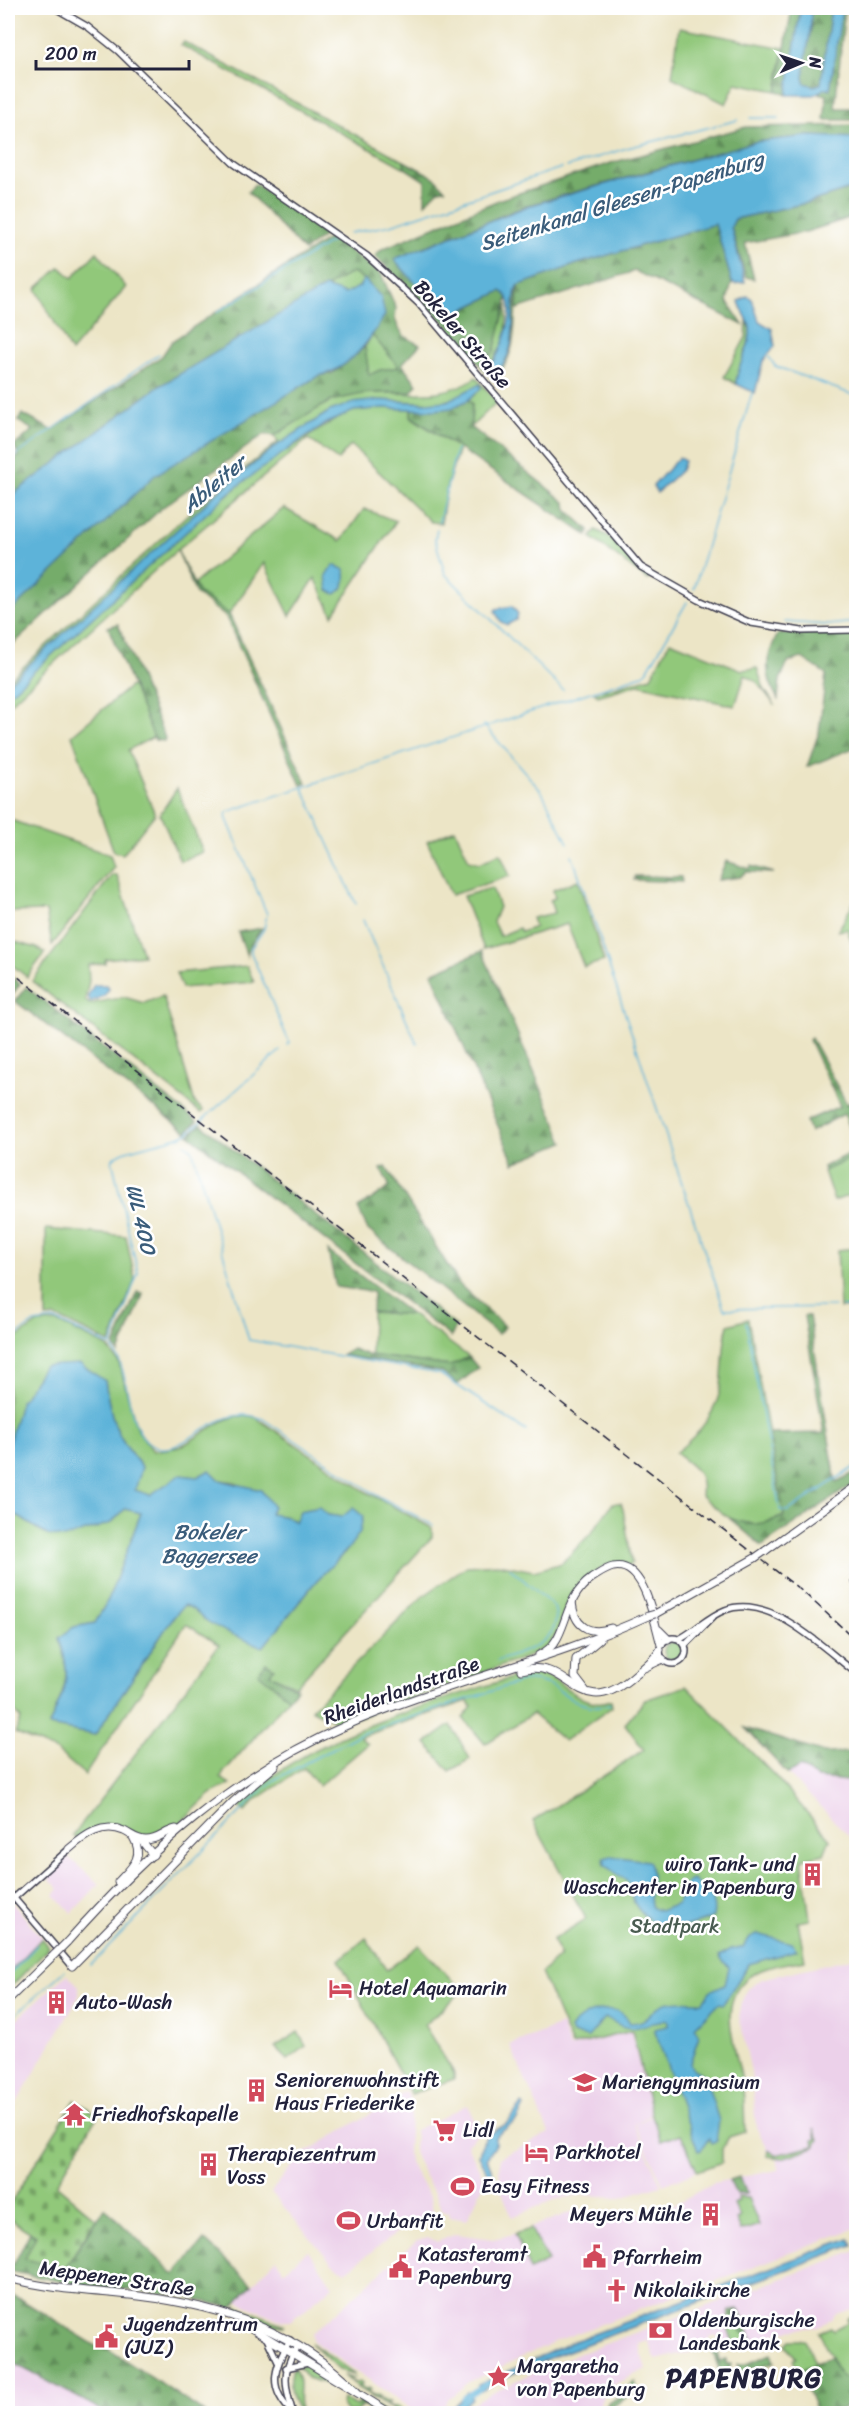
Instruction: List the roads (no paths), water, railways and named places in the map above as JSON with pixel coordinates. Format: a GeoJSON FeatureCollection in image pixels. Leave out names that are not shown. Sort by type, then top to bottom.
{"type":"FeatureCollection","features":[{"type":"Feature","properties":{"kind":"main road","name":"Rheiderlandstraße"},"geometry":{"type":"LineString","coordinates":[[8,2000],[67,1942],[103,1901],[178,1830],[238,1784],[284,1757],[366,1718],[525,1664],[652,1615],[755,1558],[856,1486]]}},
{"type":"Feature","properties":{"kind":"main road"},"geometry":{"type":"LineString","coordinates":[[510,1669],[546,1669],[587,1692],[599,1695],[610,1692],[642,1668],[661,1648],[642,1582],[627,1568],[615,1567],[603,1570],[578,1589],[556,1641],[543,1654],[528,1659],[525,1664]]}},
{"type":"Feature","properties":{"kind":"main road"},"geometry":{"type":"LineString","coordinates":[[572,1600],[574,1616],[585,1628],[597,1631],[625,1627]]}},
{"type":"Feature","properties":{"kind":"main road"},"geometry":{"type":"LineString","coordinates":[[655,1625],[668,1639]]}},
{"type":"Feature","properties":{"kind":"main road"},"geometry":{"type":"LineString","coordinates":[[587,1692],[575,1677],[574,1664],[581,1652],[597,1643],[602,1636]]}},
{"type":"Feature","properties":{"kind":"main road"},"geometry":{"type":"LineString","coordinates":[[642,1668],[663,1659]]}},
{"type":"Feature","properties":{"kind":"main road"},"geometry":{"type":"LineString","coordinates":[[72,1966],[233,1802],[284,1757]]}},
{"type":"Feature","properties":{"kind":"main road"},"geometry":{"type":"LineString","coordinates":[[69,1849],[90,1833],[105,1828],[120,1830],[141,1840],[156,1840],[172,1829],[178,1830]]}},
{"type":"Feature","properties":{"kind":"main road"},"geometry":{"type":"LineString","coordinates":[[103,1901],[106,1893],[137,1860],[139,1849],[133,1837]]}},
{"type":"Feature","properties":{"kind":"main road"},"geometry":{"type":"LineString","coordinates":[[141,1840],[153,1855]]}},
{"type":"Feature","properties":{"kind":"main road","name":"Meppener Straße"},"geometry":{"type":"LineString","coordinates":[[8,2278],[54,2288],[178,2301],[222,2312],[273,2330],[290,2340],[337,2372],[357,2392]]}},
{"type":"Feature","properties":{"kind":"main road","name":"Meppener Straße"},"geometry":{"type":"LineString","coordinates":[[222,2312],[264,2335],[392,2414]]}},
{"type":"Feature","properties":{"kind":"street","name":"Bokeler Straße"},"geometry":{"type":"LineString","coordinates":[[55,8],[88,27],[118,51],[233,163],[367,256],[418,303],[641,567],[664,582],[707,604],[752,623],[802,631],[856,630]]}},
{"type":"Feature","properties":{"kind":"street"},"geometry":{"type":"LineString","coordinates":[[679,1639],[685,1645],[686,1653],[682,1660],[675,1664],[663,1659],[661,1648],[668,1639],[679,1639],[717,1613],[746,1606],[775,1613],[856,1673]]}},
{"type":"Feature","properties":{"kind":"street"},"geometry":{"type":"LineString","coordinates":[[685,1645],[717,1613]]}},
{"type":"Feature","properties":{"kind":"street"},"geometry":{"type":"LineString","coordinates":[[14,1898],[69,1849]]}},
{"type":"Feature","properties":{"kind":"street"},"geometry":{"type":"LineString","coordinates":[[8,1891],[72,1966]]}},
{"type":"Feature","properties":{"kind":"street"},"geometry":{"type":"LineString","coordinates":[[264,2335],[274,2350],[278,2362],[277,2390],[285,2405],[293,2412]]}},
{"type":"Feature","properties":{"kind":"street"},"geometry":{"type":"LineString","coordinates":[[278,2362],[290,2340]]}},
{"type":"Feature","properties":{"kind":"street"},"geometry":{"type":"LineString","coordinates":[[293,2412],[285,2381],[286,2368],[298,2345]]}},
{"type":"Feature","properties":{"kind":"street"},"geometry":{"type":"LineString","coordinates":[[286,2368],[309,2363]]}},
{"type":"Feature","properties":{"kind":"water"},"geometry":{"type":"Polygon","coordinates":[[[831,8],[842,8],[830,89],[824,89],[814,95],[787,95],[800,13],[805,10],[811,13],[804,83],[814,86],[821,84],[831,8]]]}},
{"type":"Feature","properties":{"kind":"water","name":"Seitenkanal Gleesen-Papenburg"},"geometry":{"type":"Polygon","coordinates":[[[809,136],[856,138],[856,187],[806,203],[735,219],[731,227],[745,282],[735,284],[732,282],[715,224],[577,264],[517,286],[514,297],[511,344],[508,355],[493,375],[489,374],[489,368],[504,341],[510,316],[507,297],[501,291],[446,318],[394,259],[528,206],[755,142],[809,136]]]}},
{"type":"Feature","properties":{"kind":"water"},"geometry":{"type":"Polygon","coordinates":[[[364,279],[381,297],[385,315],[358,353],[340,367],[318,376],[155,475],[8,614],[8,498],[158,387],[325,287],[345,294],[359,287],[364,279]]]}},
{"type":"Feature","properties":{"kind":"water"},"geometry":{"type":"Polygon","coordinates":[[[748,296],[752,299],[759,321],[772,329],[775,346],[763,361],[755,393],[736,384],[738,370],[750,335],[750,328],[739,301],[748,296]]]}},
{"type":"Feature","properties":{"kind":"water"},"geometry":{"type":"Polygon","coordinates":[[[480,384],[481,388],[468,400],[452,408],[434,410],[383,408],[354,411],[325,424],[305,437],[231,491],[8,695],[8,684],[216,494],[279,444],[330,411],[353,403],[379,400],[427,403],[447,401],[480,384]]]}},
{"type":"Feature","properties":{"kind":"water"},"geometry":{"type":"Polygon","coordinates":[[[679,457],[684,461],[681,470],[657,493],[653,486],[679,457]]]}},
{"type":"Feature","properties":{"kind":"water"},"geometry":{"type":"Polygon","coordinates":[[[334,565],[345,570],[343,587],[335,594],[328,590],[326,575],[334,565]]]}},
{"type":"Feature","properties":{"kind":"water"},"geometry":{"type":"Polygon","coordinates":[[[512,606],[518,614],[516,620],[507,625],[501,622],[495,611],[512,606]]]}},
{"type":"Feature","properties":{"kind":"water"},"geometry":{"type":"Polygon","coordinates":[[[94,985],[106,985],[109,989],[104,996],[90,1002],[88,996],[94,985]]]}},
{"type":"Feature","properties":{"kind":"water","name":"Bokeler Baggersee"},"geometry":{"type":"Polygon","coordinates":[[[80,1364],[105,1381],[110,1407],[120,1437],[142,1467],[135,1490],[150,1495],[180,1475],[197,1477],[210,1470],[220,1480],[261,1490],[273,1506],[270,1514],[287,1517],[295,1522],[300,1511],[319,1507],[328,1515],[342,1517],[353,1508],[363,1516],[360,1532],[348,1549],[316,1581],[263,1647],[220,1629],[184,1605],[172,1619],[95,1735],[49,1726],[65,1683],[66,1664],[59,1638],[74,1627],[95,1623],[109,1598],[141,1513],[125,1509],[111,1523],[64,1538],[47,1535],[8,1510],[8,1445],[20,1403],[44,1366],[80,1364]]]}},
{"type":"Feature","properties":{"kind":"water"},"geometry":{"type":"Polygon","coordinates":[[[611,1856],[648,1861],[651,1872],[650,1902],[652,1908],[660,1911],[677,1904],[684,1887],[692,1880],[702,1886],[712,1900],[713,1917],[692,1925],[681,1926],[660,1924],[651,1920],[635,1904],[627,1882],[605,1865],[604,1858],[611,1856]]]}},
{"type":"Feature","properties":{"kind":"water"},"geometry":{"type":"Polygon","coordinates":[[[757,1934],[792,1943],[797,1950],[749,1964],[723,2004],[719,2003],[695,2027],[699,2036],[690,2063],[692,2068],[705,2076],[719,2121],[716,2141],[711,2143],[709,2138],[698,2151],[654,2029],[668,2026],[668,2021],[663,2020],[631,2028],[623,2027],[605,2018],[588,2037],[572,2034],[570,2029],[583,2017],[600,2010],[617,2011],[630,2023],[642,2021],[666,2003],[703,2002],[710,1991],[725,1984],[729,1968],[719,1956],[733,1948],[743,1948],[750,1937],[757,1934]]]}},
{"type":"Feature","properties":{"kind":"water"},"geometry":{"type":"Polygon","coordinates":[[[522,2104],[524,2106],[517,2120],[495,2137],[495,2146],[487,2158],[495,2179],[494,2186],[479,2155],[481,2147],[486,2136],[506,2124],[522,2104]]]}},
{"type":"Feature","properties":{"kind":"water"},"geometry":{"type":"Polygon","coordinates":[[[850,2238],[853,2245],[562,2353],[481,2390],[478,2385],[572,2342],[850,2238]]]}},
{"type":"Feature","properties":{"kind":"water"},"geometry":{"type":"Polygon","coordinates":[[[467,2392],[472,2398],[457,2413],[449,2413],[467,2392]]]}},
{"type":"Feature","properties":{"kind":"waterway"},"geometry":{"type":"LineString","coordinates":[[750,118],[779,118]]}},
{"type":"Feature","properties":{"kind":"waterway"},"geometry":{"type":"LineString","coordinates":[[567,167],[627,148],[738,120]]}},
{"type":"Feature","properties":{"kind":"waterway"},"geometry":{"type":"LineString","coordinates":[[350,233],[391,225],[561,168]]}},
{"type":"Feature","properties":{"kind":"waterway"},"geometry":{"type":"LineString","coordinates":[[217,312],[332,241]]}},
{"type":"Feature","properties":{"kind":"waterway"},"geometry":{"type":"LineString","coordinates":[[8,461],[159,354]]}},
{"type":"Feature","properties":{"kind":"waterway"},"geometry":{"type":"LineString","coordinates":[[769,357],[775,366],[856,396]]}},
{"type":"Feature","properties":{"kind":"waterway"},"geometry":{"type":"LineString","coordinates":[[694,589],[752,393]]}},
{"type":"Feature","properties":{"kind":"waterway"},"geometry":{"type":"LineString","coordinates":[[439,522],[456,450]]}},
{"type":"Feature","properties":{"kind":"waterway"},"geometry":{"type":"LineString","coordinates":[[437,529],[435,539],[445,574],[563,690]]}},
{"type":"Feature","properties":{"kind":"waterway"},"geometry":{"type":"LineString","coordinates":[[288,1045],[289,1042],[251,953],[251,948],[264,929],[267,914],[226,817],[227,812],[642,675],[647,671],[687,602]]}},
{"type":"Feature","properties":{"kind":"waterway"},"geometry":{"type":"LineString","coordinates":[[785,622],[828,625],[856,622]]}},
{"type":"Feature","properties":{"kind":"waterway"},"geometry":{"type":"LineString","coordinates":[[484,725],[542,792],[568,843]]}},
{"type":"Feature","properties":{"kind":"waterway"},"geometry":{"type":"LineString","coordinates":[[303,788],[356,904]]}},
{"type":"Feature","properties":{"kind":"waterway"},"geometry":{"type":"LineString","coordinates":[[572,855],[724,1309],[834,1307]]}},
{"type":"Feature","properties":{"kind":"waterway"},"geometry":{"type":"LineString","coordinates":[[363,920],[417,1044]]}},
{"type":"Feature","properties":{"kind":"waterway","name":"WL 400"},"geometry":{"type":"LineString","coordinates":[[8,1341],[34,1323],[55,1320],[111,1346],[138,1273],[112,1160],[135,1148],[170,1140],[188,1133],[280,1051]]}},
{"type":"Feature","properties":{"kind":"waterway"},"geometry":{"type":"LineString","coordinates":[[852,1111],[856,1108]]}},
{"type":"Feature","properties":{"kind":"waterway"},"geometry":{"type":"LineString","coordinates":[[185,1144],[192,1149],[249,1340],[440,1374],[526,1431]]}},
{"type":"Feature","properties":{"kind":"waterway"},"geometry":{"type":"LineString","coordinates":[[842,1307],[856,1306]]}},
{"type":"Feature","properties":{"kind":"waterway"},"geometry":{"type":"LineString","coordinates":[[746,1322],[780,1510],[788,1511],[856,1466]]}},
{"type":"Feature","properties":{"kind":"waterway"},"geometry":{"type":"LineString","coordinates":[[112,1348],[123,1371],[132,1414],[143,1437],[152,1445],[164,1448],[176,1446],[214,1423],[229,1417],[245,1415],[263,1419],[378,1496],[433,1525]]}},
{"type":"Feature","properties":{"kind":"waterway"},"geometry":{"type":"LineString","coordinates":[[497,1661],[539,1644],[553,1629],[556,1619],[554,1607],[510,1568]]}},
{"type":"Feature","properties":{"kind":"waterway"},"geometry":{"type":"LineString","coordinates":[[91,1965],[274,1780],[360,1734],[523,1681],[547,1684],[585,1705],[610,1704]]}},
{"type":"Feature","properties":{"kind":"waterway"},"geometry":{"type":"LineString","coordinates":[[8,1976],[37,1945]]}},
{"type":"Feature","properties":{"kind":"waterway"},"geometry":{"type":"LineString","coordinates":[[8,2021],[64,1971]]}},
{"type":"Feature","properties":{"kind":"waterway"},"geometry":{"type":"LineString","coordinates":[[8,2302],[13,2291]]}},
{"type":"Feature","properties":{"kind":"waterway"},"geometry":{"type":"LineString","coordinates":[[463,2398],[486,2384]]}},
{"type":"Feature","properties":{"kind":"railway"},"geometry":{"type":"LineString","coordinates":[[8,969],[803,1592],[856,1640]]}},
{"type":"Feature","properties":{"kind":"railway"},"geometry":{"type":"LineString","coordinates":[[856,1549],[852,1580],[856,1609]]}},
{"type":"Feature","properties":{"kind":"place","name":"wiro Tank- und Waschcenter in Papenburg"},"geometry":{"type":"Point","coordinates":[813,1875]}},
{"type":"Feature","properties":{"kind":"place","name":"Hotel Aquamarin"},"geometry":{"type":"Point","coordinates":[341,1988]}},
{"type":"Feature","properties":{"kind":"place","name":"Auto-Wash"},"geometry":{"type":"Point","coordinates":[57,2002]}},
{"type":"Feature","properties":{"kind":"place","name":"Mariengymnasium"},"geometry":{"type":"Point","coordinates":[584,2082]}},
{"type":"Feature","properties":{"kind":"place","name":"Seniorenwohnstift Haus Friederike"},"geometry":{"type":"Point","coordinates":[257,2091]}},
{"type":"Feature","properties":{"kind":"place","name":"Friedhofskapelle"},"geometry":{"type":"Point","coordinates":[74,2114]}},
{"type":"Feature","properties":{"kind":"place","name":"Lidl"},"geometry":{"type":"Point","coordinates":[445,2130]}},
{"type":"Feature","properties":{"kind":"place","name":"Parkhotel"},"geometry":{"type":"Point","coordinates":[537,2152]}},
{"type":"Feature","properties":{"kind":"place","name":"Therapiezentrum Voss"},"geometry":{"type":"Point","coordinates":[209,2165]}},
{"type":"Feature","properties":{"kind":"place","name":"Easy Fitness"},"geometry":{"type":"Point","coordinates":[463,2186]}},
{"type":"Feature","properties":{"kind":"place","name":"Meyers Mühle"},"geometry":{"type":"Point","coordinates":[710,2214]}},
{"type":"Feature","properties":{"kind":"place","name":"Urbanfit"},"geometry":{"type":"Point","coordinates":[349,2221]}},
{"type":"Feature","properties":{"kind":"place","name":"Pfarrheim"},"geometry":{"type":"Point","coordinates":[595,2257]}},
{"type":"Feature","properties":{"kind":"place","name":"Katasteramt Papenburg"},"geometry":{"type":"Point","coordinates":[400,2266]}},
{"type":"Feature","properties":{"kind":"place","name":"Nikolaikirche"},"geometry":{"type":"Point","coordinates":[616,2290]}},
{"type":"Feature","properties":{"kind":"place","name":"Oldenburgische Landesbank"},"geometry":{"type":"Point","coordinates":[661,2331]}},
{"type":"Feature","properties":{"kind":"place","name":"Jugendzentrum (JUZ)"},"geometry":{"type":"Point","coordinates":[106,2336]}},
{"type":"Feature","properties":{"kind":"place","name":"Margaretha von Papenburg"},"geometry":{"type":"Point","coordinates":[499,2377]}},
{"type":"Feature","properties":{"kind":"district","name":"PAPENBURG"},"geometry":{"type":"Point","coordinates":[744,2378]}},
{"type":"Feature","properties":{"kind":"water label","name":"Ableiter"},"geometry":{"type":"Point","coordinates":[214,484]}},
{"type":"Feature","properties":{"kind":"park label","name":"Stadtpark"},"geometry":{"type":"Point","coordinates":[675,1926]}}]}
